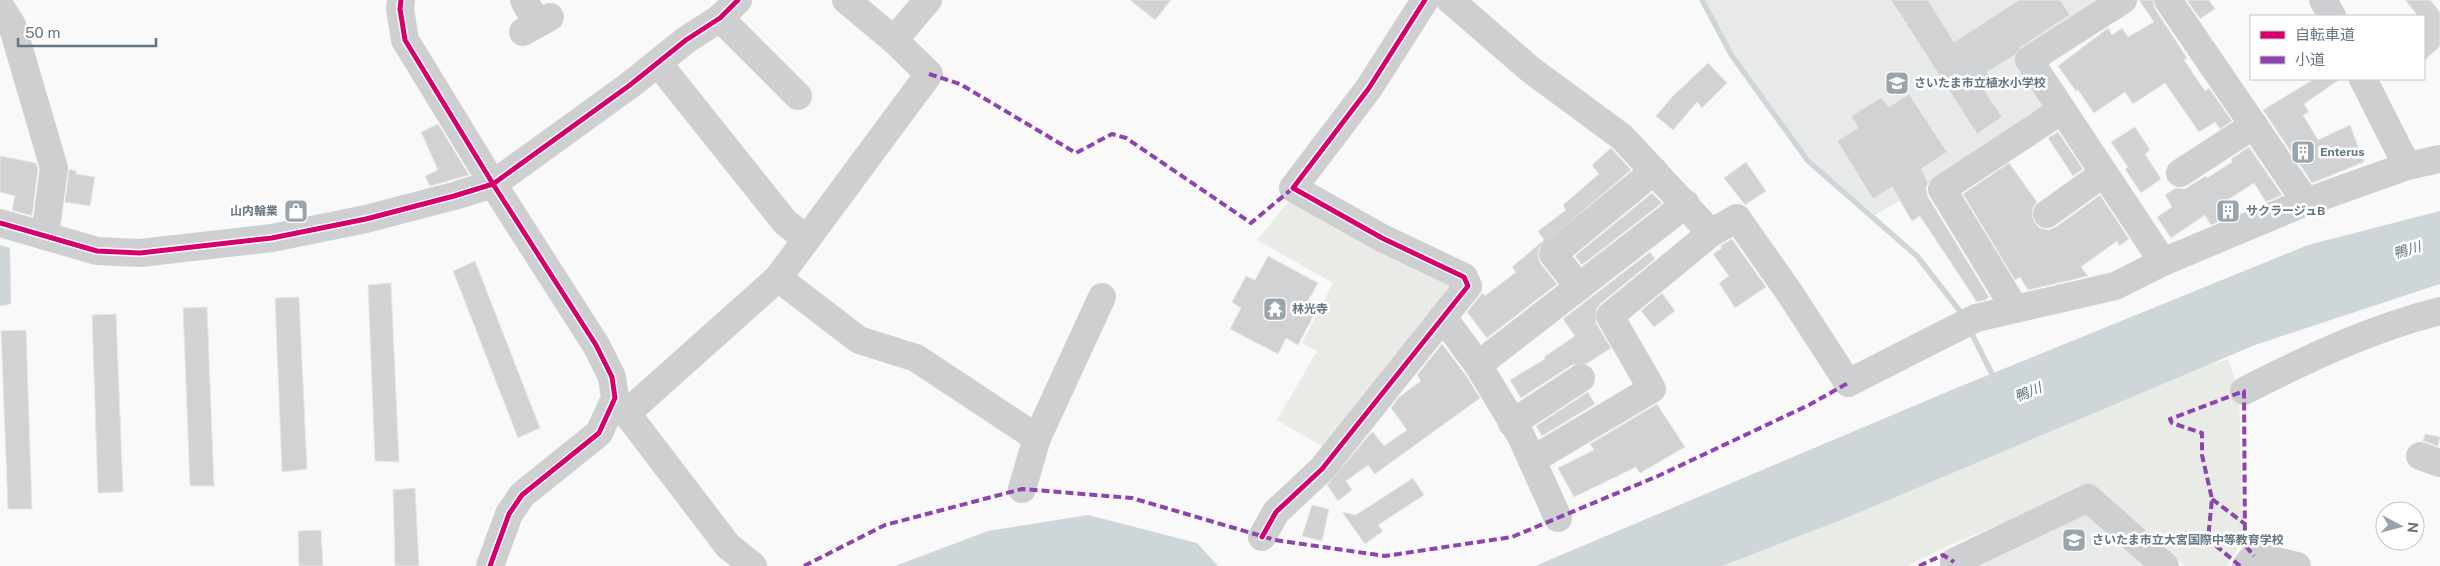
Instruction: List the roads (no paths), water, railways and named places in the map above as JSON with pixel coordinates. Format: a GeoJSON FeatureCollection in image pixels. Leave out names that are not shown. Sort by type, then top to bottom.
{"type":"FeatureCollection","features":[{"type":"Feature","properties":{"kind":"street"},"geometry":{"type":"LineString","coordinates":[[401,0],[400,10],[406,40],[493,184],[596,345],[612,377],[622,405],[728,546],[753,566]]}},
{"type":"Feature","properties":{"kind":"street"},"geometry":{"type":"LineString","coordinates":[[524,0],[537,24]]}},
{"type":"Feature","properties":{"kind":"street"},"geometry":{"type":"LineString","coordinates":[[490,566],[509,514],[522,495],[599,433],[622,405],[778,278],[929,74],[894,40],[846,0]]}},
{"type":"Feature","properties":{"kind":"street"},"geometry":{"type":"LineString","coordinates":[[894,40],[928,0]]}},
{"type":"Feature","properties":{"kind":"street"},"geometry":{"type":"LineString","coordinates":[[1262,537],[1276,512],[1322,469],[1468,286],[1464,278],[1382,238],[1292,188],[1369,88],[1425,0]]}},
{"type":"Feature","properties":{"kind":"street"},"geometry":{"type":"LineString","coordinates":[[1450,0],[1531,70],[1622,137],[1711,233]]}},
{"type":"Feature","properties":{"kind":"street"},"geometry":{"type":"LineString","coordinates":[[2168,0],[2306,202]]}},
{"type":"Feature","properties":{"kind":"street"},"geometry":{"type":"LineString","coordinates":[[2323,0],[2331,15]]}},
{"type":"Feature","properties":{"kind":"street"},"geometry":{"type":"LineString","coordinates":[[2114,2],[2029,60],[2163,262]]}},
{"type":"Feature","properties":{"kind":"street"},"geometry":{"type":"LineString","coordinates":[[0,6],[12,25],[54,168],[45,236]]}},
{"type":"Feature","properties":{"kind":"street"},"geometry":{"type":"LineString","coordinates":[[0,223],[97,250],[140,253],[272,238],[366,219],[493,184],[630,85],[686,40],[729,9],[798,96]]}},
{"type":"Feature","properties":{"kind":"street"},"geometry":{"type":"LineString","coordinates":[[658,62],[785,222],[806,240]]}},
{"type":"Feature","properties":{"kind":"street"},"geometry":{"type":"LineString","coordinates":[[2364,80],[2407,166]]}},
{"type":"Feature","properties":{"kind":"street"},"geometry":{"type":"LineString","coordinates":[[2016,309],[1942,189],[2062,110]]}},
{"type":"Feature","properties":{"kind":"street"},"geometry":{"type":"LineString","coordinates":[[2180,173],[2254,125]]}},
{"type":"Feature","properties":{"kind":"street"},"geometry":{"type":"LineString","coordinates":[[1532,460],[1652,389],[1610,316],[1711,233],[1737,218],[1791,295],[1848,383],[1976,318],[2115,286],[2163,262],[2306,202],[2407,166],[2440,159]]}},
{"type":"Feature","properties":{"kind":"street"},"geometry":{"type":"LineString","coordinates":[[1578,287],[1553,254],[1654,171]]}},
{"type":"Feature","properties":{"kind":"street"},"geometry":{"type":"LineString","coordinates":[[2046,214],[2104,173]]}},
{"type":"Feature","properties":{"kind":"street"},"geometry":{"type":"LineString","coordinates":[[1478,365],[1686,204]]}},
{"type":"Feature","properties":{"kind":"street"},"geometry":{"type":"LineString","coordinates":[[778,278],[859,340],[916,358],[1037,438]]}},
{"type":"Feature","properties":{"kind":"street"},"geometry":{"type":"LineString","coordinates":[[1022,489],[1037,438],[1102,297]]}},
{"type":"Feature","properties":{"kind":"street"},"geometry":{"type":"LineString","coordinates":[[2244,391],[2309,358],[2367,335],[2440,311]]}},
{"type":"Feature","properties":{"kind":"street"},"geometry":{"type":"LineString","coordinates":[[1443,317],[1478,365],[1512,423],[1532,460],[1558,518]]}},
{"type":"Feature","properties":{"kind":"street"},"geometry":{"type":"LineString","coordinates":[[1512,423],[1581,378]]}},
{"type":"Feature","properties":{"kind":"street"},"geometry":{"type":"LineString","coordinates":[[1955,566],[1954,562],[2088,498],[2165,566]]}},
{"type":"Feature","properties":{"kind":"street"},"geometry":{"type":"LineString","coordinates":[[2246,566],[2254,556],[2297,566]]}},
{"type":"Feature","properties":{"kind":"water","name":"鴨川"},"geometry":{"type":"Polygon","coordinates":[[[2440,211],[2440,284],[2255,345],[1841,520],[1722,566],[1535,566],[1954,389],[2308,245],[2440,211]]]}},
{"type":"Feature","properties":{"kind":"water"},"geometry":{"type":"Polygon","coordinates":[[[0,245],[10,248],[11,304],[0,306],[0,245]]]}},
{"type":"Feature","properties":{"kind":"water"},"geometry":{"type":"Polygon","coordinates":[[[1088,515],[1197,543],[1218,566],[895,566],[988,531],[1088,515]]]}},
{"type":"Feature","properties":{"kind":"waterway"},"geometry":{"type":"LineString","coordinates":[[1702,0],[1732,56],[1808,161],[1917,256],[1963,315]]}},
{"type":"Feature","properties":{"kind":"waterway"},"geometry":{"type":"LineString","coordinates":[[1970,330],[1995,380]]}},
{"type":"Feature","properties":{"kind":"place","name":"さいたま市立植水小学校"},"geometry":{"type":"Point","coordinates":[1897,83]}},
{"type":"Feature","properties":{"kind":"place","name":"Enterus"},"geometry":{"type":"Point","coordinates":[2303,152]}},
{"type":"Feature","properties":{"kind":"place","name":"山内輪業"},"geometry":{"type":"Point","coordinates":[296,211]}},
{"type":"Feature","properties":{"kind":"place","name":"サクラージュB"},"geometry":{"type":"Point","coordinates":[2228,211]}},
{"type":"Feature","properties":{"kind":"place","name":"林光寺"},"geometry":{"type":"Point","coordinates":[1275,309]}},
{"type":"Feature","properties":{"kind":"place","name":"さいたま市立大宮国際中等教育学校"},"geometry":{"type":"Point","coordinates":[2074,540]}}]}
